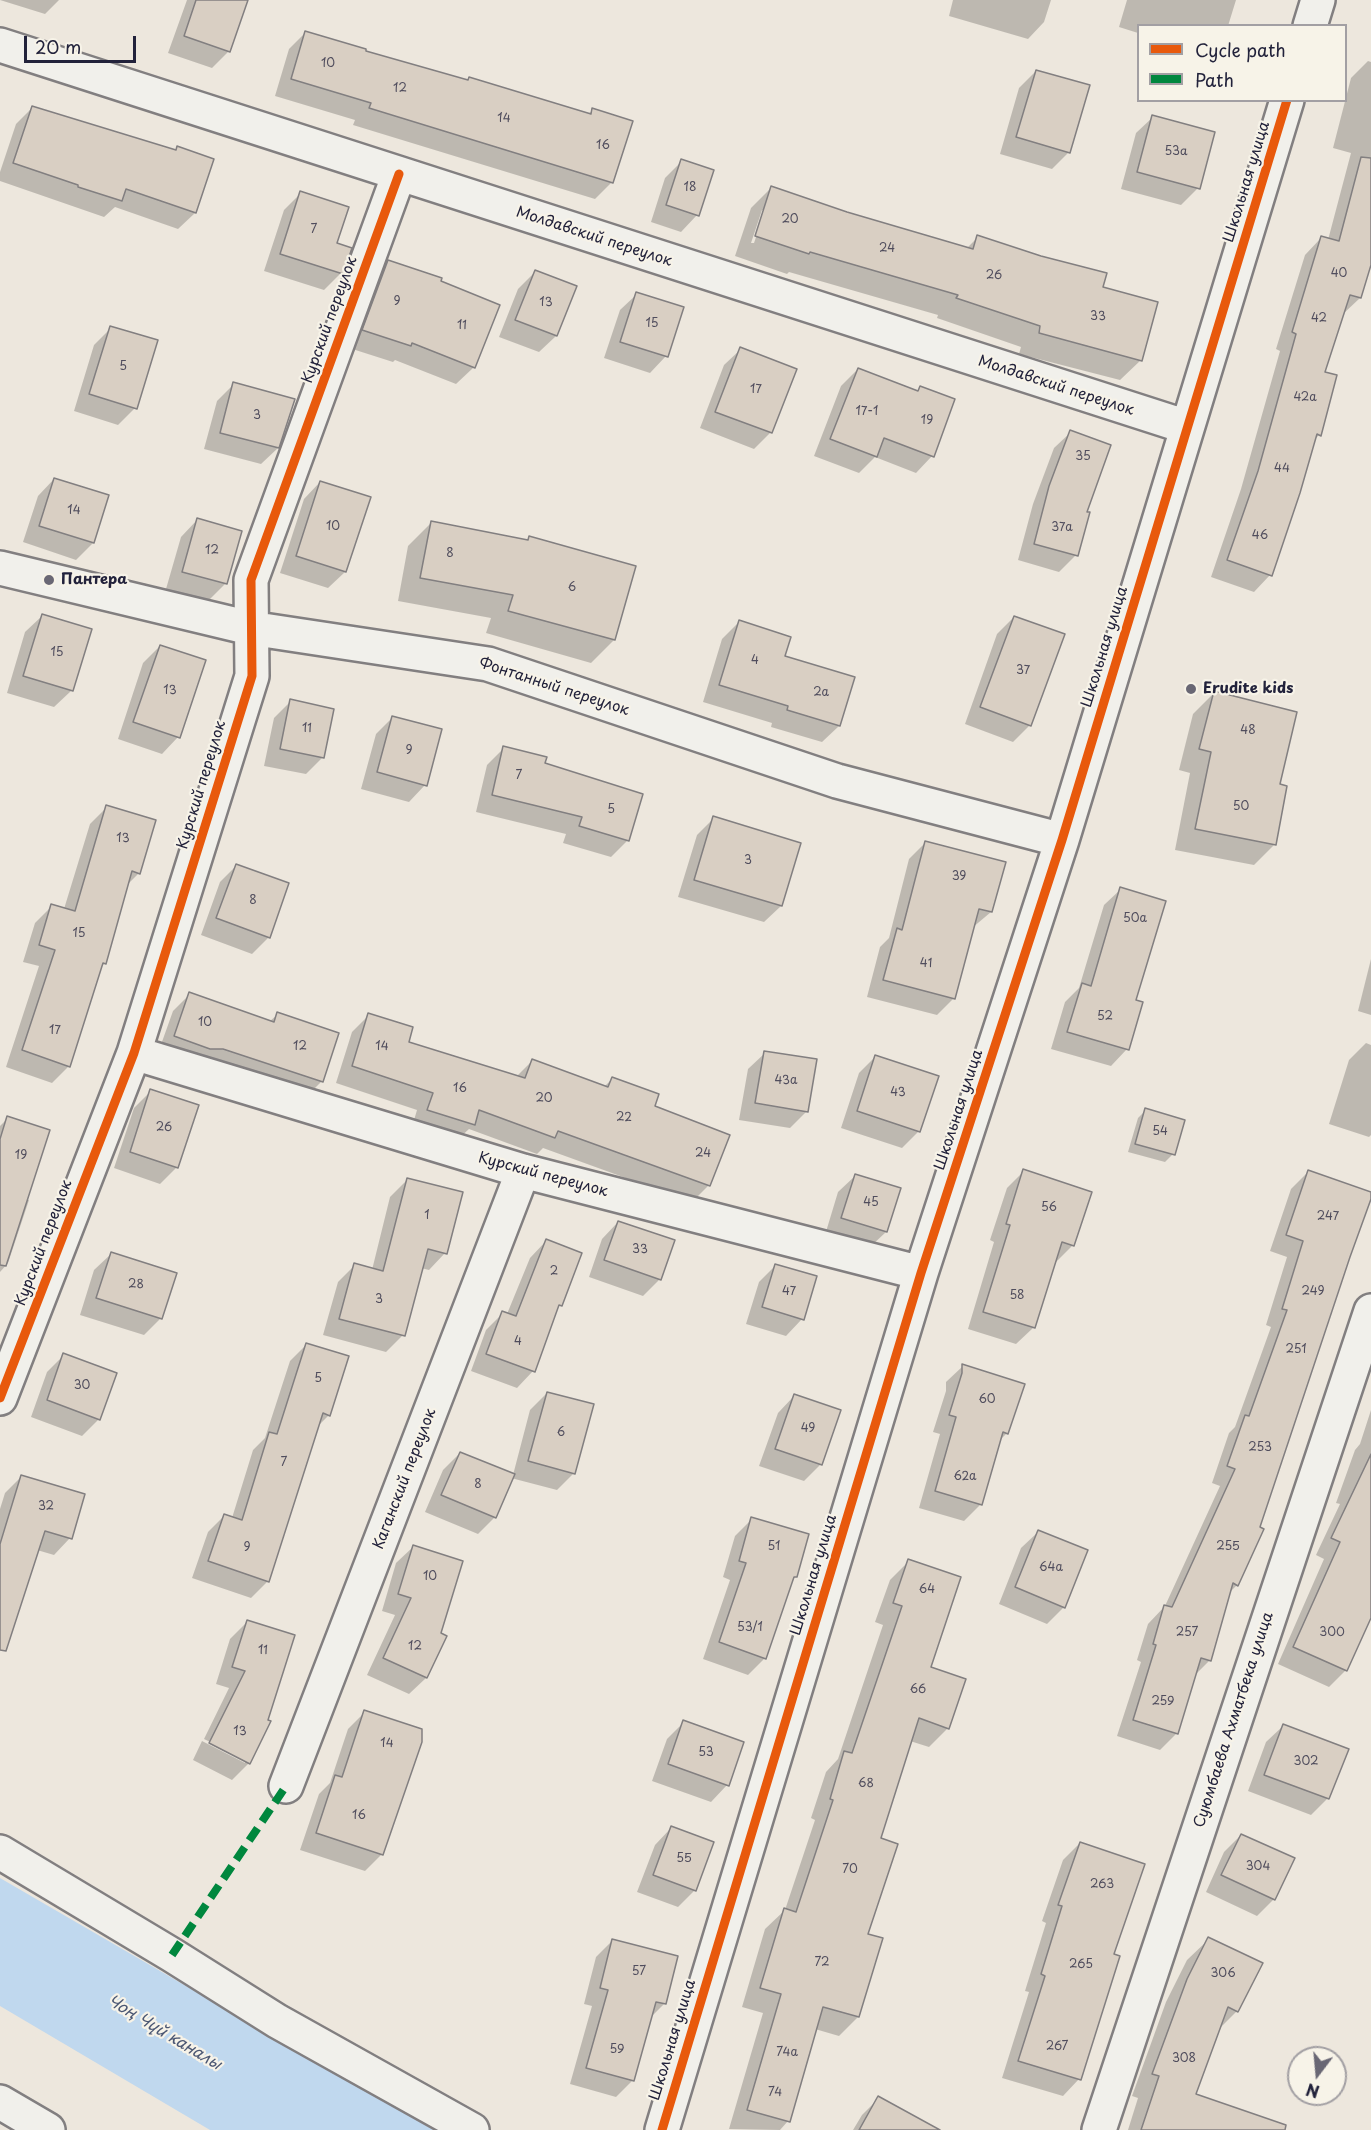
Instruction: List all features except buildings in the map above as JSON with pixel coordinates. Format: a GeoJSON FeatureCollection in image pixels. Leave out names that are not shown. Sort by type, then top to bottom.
{"type":"FeatureCollection","features":[{"type":"Feature","properties":{"kind":"street"},"geometry":{"type":"LineString","coordinates":[[1311,24],[1318,0]]}},
{"type":"Feature","properties":{"kind":"street","name":"Молдавский переулок"},"geometry":{"type":"LineString","coordinates":[[0,45],[1188,427]]}},
{"type":"Feature","properties":{"kind":"street","name":"Школьная улица"},"geometry":{"type":"LineString","coordinates":[[662,2130],[921,1273],[1062,840],[1286,102]]}},
{"type":"Feature","properties":{"kind":"street","name":"Курский переулок"},"geometry":{"type":"LineString","coordinates":[[0,1398],[134,1053],[252,676],[251,580],[399,174]]}},
{"type":"Feature","properties":{"kind":"street","name":"Фонтанный переулок"},"geometry":{"type":"LineString","coordinates":[[0,568],[250,628],[488,664],[837,781],[1062,840]]}},
{"type":"Feature","properties":{"kind":"street","name":"Курский переулок"},"geometry":{"type":"LineString","coordinates":[[134,1053],[523,1171],[921,1273]]}},
{"type":"Feature","properties":{"kind":"street","name":"Каганский переулок"},"geometry":{"type":"LineString","coordinates":[[286,1786],[523,1171]]}},
{"type":"Feature","properties":{"kind":"street","name":"Суюмбаева Ахматбека улица"},"geometry":{"type":"LineString","coordinates":[[1099,2130],[1371,1311]]}},
{"type":"Feature","properties":{"kind":"street"},"geometry":{"type":"LineString","coordinates":[[0,1852],[277,2021],[472,2130]]}},
{"type":"Feature","properties":{"kind":"street"},"geometry":{"type":"LineString","coordinates":[[0,2102],[48,2130]]}},
{"type":"Feature","properties":{"kind":"water","name":"Чоң Чүй каналы"},"geometry":{"type":"Polygon","coordinates":[[[0,1878],[434,2130],[210,2130],[0,2006],[0,1878]]]}},
{"type":"Feature","properties":{"kind":"marked path"},"geometry":{"type":"LineString","coordinates":[[172,1955],[286,1786]]}},
{"type":"Feature","properties":{"kind":"cycle path"},"geometry":{"type":"LineString","coordinates":[[662,2130],[921,1273],[1062,840],[1286,102]]}},
{"type":"Feature","properties":{"kind":"cycle path"},"geometry":{"type":"LineString","coordinates":[[0,1398],[134,1053],[252,676],[251,580],[399,174]]}},
{"type":"Feature","properties":{"kind":"place","name":"Пантера"},"geometry":{"type":"Point","coordinates":[49,580]}},
{"type":"Feature","properties":{"kind":"place","name":"Erudite kids"},"geometry":{"type":"Point","coordinates":[1191,689]}}]}
